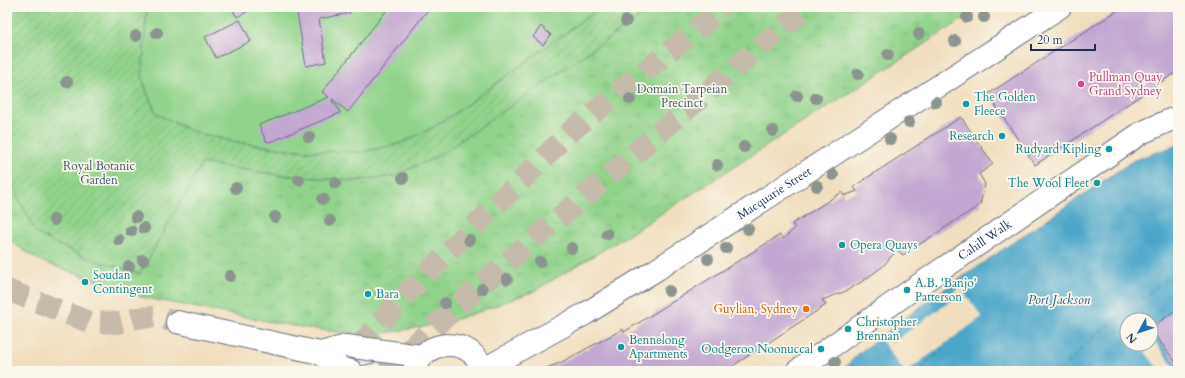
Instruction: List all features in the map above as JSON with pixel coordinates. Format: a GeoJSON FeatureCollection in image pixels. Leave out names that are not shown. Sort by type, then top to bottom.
{"type":"FeatureCollection","features":[{"type":"Feature","properties":{"kind":"street","name":"Macquarie Street"},"geometry":{"type":"LineString","coordinates":[[418,364],[431,348],[443,345],[455,345],[466,350],[476,358],[482,369],[585,314],[650,274],[1060,7]]}},
{"type":"Feature","properties":{"kind":"street","name":"Cahill Walk"},"geometry":{"type":"LineString","coordinates":[[796,371],[907,293],[1142,134],[1170,120],[1178,119]]}},
{"type":"Feature","properties":{"kind":"street"},"geometry":{"type":"LineString","coordinates":[[177,322],[320,353],[339,368],[351,371]]}},
{"type":"Feature","properties":{"kind":"street"},"geometry":{"type":"LineString","coordinates":[[320,353],[346,346],[418,364]]}},
{"type":"Feature","properties":{"kind":"green space","name":"Royal Botanic Garden"},"geometry":{"type":"Polygon","coordinates":[[[7,7],[147,7],[142,77],[149,98],[157,114],[191,131],[230,141],[308,151],[363,152],[399,144],[432,128],[461,109],[601,7],[654,7],[438,156],[394,176],[353,181],[279,175],[202,163],[140,274],[85,257],[36,233],[18,197],[7,166],[7,7]]]}},
{"type":"Feature","properties":{"kind":"green space"},"geometry":{"type":"Polygon","coordinates":[[[147,7],[601,7],[461,109],[432,128],[399,144],[363,152],[308,151],[230,141],[191,131],[157,114],[149,98],[142,77],[147,7]]]}},
{"type":"Feature","properties":{"kind":"green space","name":"Domain Tarpeian Precinct"},"geometry":{"type":"Polygon","coordinates":[[[654,7],[982,7],[625,237],[534,291],[444,323],[374,335],[336,332],[293,326],[146,298],[46,263],[25,252],[7,237],[7,166],[11,179],[36,233],[85,257],[140,274],[202,163],[279,175],[353,181],[394,176],[438,156],[654,7]]]}},
{"type":"Feature","properties":{"kind":"water","name":"Port Jackson"},"geometry":{"type":"Polygon","coordinates":[[[1178,145],[1178,371],[842,371],[858,354],[936,295],[1134,160],[1178,145]]]}},
{"type":"Feature","properties":{"kind":"pier"},"geometry":{"type":"Polygon","coordinates":[[[960,287],[982,317],[907,371],[904,371],[882,341],[888,338],[892,343],[956,297],[953,292],[960,287]]]}},
{"type":"Feature","properties":{"kind":"pier"},"geometry":{"type":"Polygon","coordinates":[[[1159,347],[1177,371],[1160,371],[1145,352],[1159,352],[1159,347]]]}},
{"type":"Feature","properties":{"kind":"building"},"geometry":{"type":"Polygon","coordinates":[[[231,7],[256,7],[237,17],[231,7]]]}},
{"type":"Feature","properties":{"kind":"building"},"geometry":{"type":"Polygon","coordinates":[[[296,7],[349,7],[350,13],[319,19],[326,62],[306,66],[296,7]]]}},
{"type":"Feature","properties":{"kind":"building"},"geometry":{"type":"Polygon","coordinates":[[[386,7],[430,7],[348,112],[332,99],[334,105],[336,104],[340,113],[270,142],[266,141],[259,125],[329,97],[322,92],[386,11],[386,7]]]}},
{"type":"Feature","properties":{"kind":"building","name":"Pullman Quay Grand Sydney"},"geometry":{"type":"Polygon","coordinates":[[[1123,7],[1178,7],[1178,71],[1035,165],[988,94],[1123,7]]]}},
{"type":"Feature","properties":{"kind":"building"},"geometry":{"type":"Polygon","coordinates":[[[240,20],[251,41],[216,58],[205,37],[240,20]]]}},
{"type":"Feature","properties":{"kind":"building"},"geometry":{"type":"Polygon","coordinates":[[[541,26],[551,35],[543,45],[533,37],[541,26]]]}},
{"type":"Feature","properties":{"kind":"building","name":"Opera Quays"},"geometry":{"type":"Polygon","coordinates":[[[961,117],[993,164],[979,174],[985,184],[980,205],[903,255],[897,250],[882,267],[863,281],[846,291],[822,300],[826,305],[725,371],[538,371],[560,363],[623,329],[624,332],[780,235],[783,239],[795,228],[792,224],[842,192],[844,196],[857,191],[854,187],[859,183],[961,117]]]}},
{"type":"Feature","properties":{"kind":"building"},"geometry":{"type":"Polygon","coordinates":[[[1178,308],[1178,365],[1159,340],[1159,322],[1178,308]]]}},
{"type":"Feature","properties":{"kind":"building"},"geometry":{"type":"Polygon","coordinates":[[[357,355],[377,361],[361,366],[347,361],[349,358],[357,355]]]}},
{"type":"Feature","properties":{"kind":"ferry route"},"geometry":{"type":"LineString","coordinates":[[1061,371],[1094,336],[1168,278],[1178,294]]}},
{"type":"Feature","properties":{"kind":"ferry route"},"geometry":{"type":"LineString","coordinates":[[922,371],[926,363],[944,349],[942,346]]}},
{"type":"Feature","properties":{"kind":"tunnel"},"geometry":{"type":"LineString","coordinates":[[337,371],[408,292],[570,132],[724,7]]}},
{"type":"Feature","properties":{"kind":"tunnel"},"geometry":{"type":"LineString","coordinates":[[385,371],[499,269],[807,7]]}},
{"type":"Feature","properties":{"kind":"tunnel"},"geometry":{"type":"LineString","coordinates":[[7,290],[89,322],[119,323],[137,318],[155,317],[177,322]]}},
{"type":"Feature","properties":{"kind":"place","name":"Pullman Quay Grand Sydney"},"geometry":{"type":"Point","coordinates":[1081,84]}},
{"type":"Feature","properties":{"kind":"place","name":"The Golden Fleece"},"geometry":{"type":"Point","coordinates":[966,104]}},
{"type":"Feature","properties":{"kind":"place","name":"Research"},"geometry":{"type":"Point","coordinates":[1002,136]}},
{"type":"Feature","properties":{"kind":"place","name":"Rudyard Kipling"},"geometry":{"type":"Point","coordinates":[1109,149]}},
{"type":"Feature","properties":{"kind":"place","name":"The Wool Fleet"},"geometry":{"type":"Point","coordinates":[1097,183]}},
{"type":"Feature","properties":{"kind":"place","name":"Opera Quays"},"geometry":{"type":"Point","coordinates":[842,245]}},
{"type":"Feature","properties":{"kind":"place","name":"Soudan Contingent"},"geometry":{"type":"Point","coordinates":[85,282]}},
{"type":"Feature","properties":{"kind":"place","name":"A.B. 'Banjo' Patterson"},"geometry":{"type":"Point","coordinates":[907,290]}},
{"type":"Feature","properties":{"kind":"place","name":"Bara"},"geometry":{"type":"Point","coordinates":[368,294]}},
{"type":"Feature","properties":{"kind":"place","name":"Guylian, Sydney"},"geometry":{"type":"Point","coordinates":[806,309]}},
{"type":"Feature","properties":{"kind":"place","name":"Christopher Brennan"},"geometry":{"type":"Point","coordinates":[848,329]}},
{"type":"Feature","properties":{"kind":"place","name":"Bennelong Apartments"},"geometry":{"type":"Point","coordinates":[621,347]}},
{"type":"Feature","properties":{"kind":"place","name":"Oodgeroo Noonuccal"},"geometry":{"type":"Point","coordinates":[821,349]}}]}
